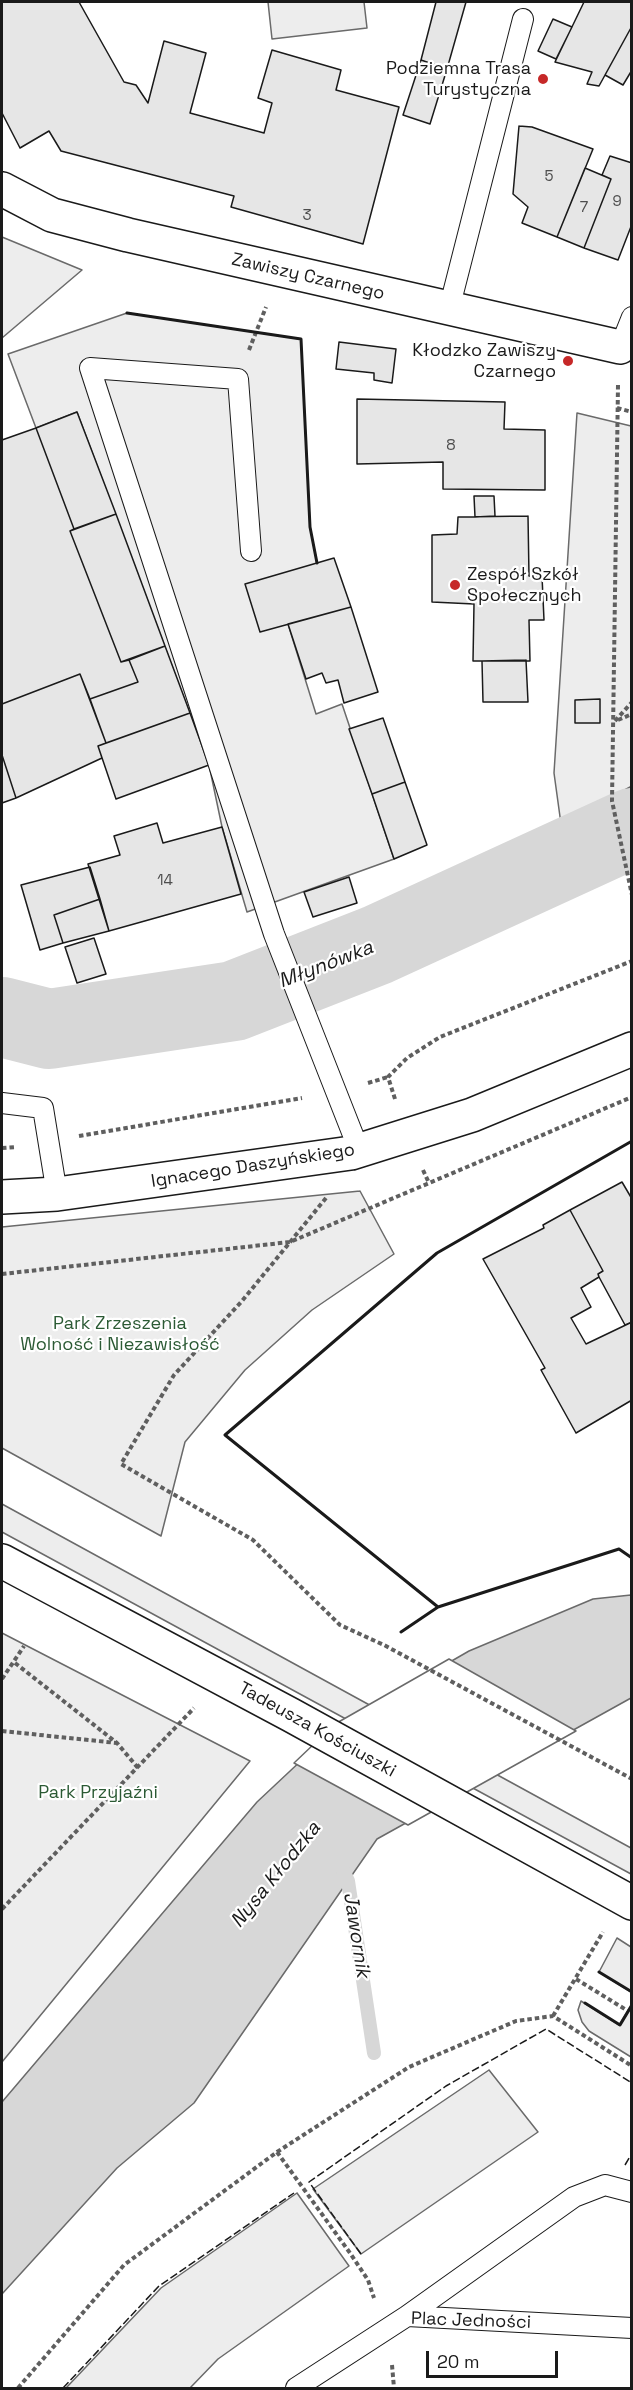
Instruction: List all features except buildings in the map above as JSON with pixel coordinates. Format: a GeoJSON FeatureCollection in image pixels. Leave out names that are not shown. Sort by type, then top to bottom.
{"type":"FeatureCollection","features":[{"type":"Feature","properties":{"kind":"street","name":"Zawiszy Czarnego"},"geometry":{"type":"LineString","coordinates":[[2,189],[52,215],[74,221],[626,348]]}},
{"type":"Feature","properties":{"kind":"street","name":"Ignacego Daszyńskiego"},"geometry":{"type":"LineString","coordinates":[[2,1197],[57,1194],[359,1150],[472,1115],[632,1049]]}},
{"type":"Feature","properties":{"kind":"street","name":"Tadeusza Kościuszki"},"geometry":{"type":"LineString","coordinates":[[2,1561],[291,1715],[621,1909]]}},
{"type":"Feature","properties":{"kind":"lane"},"geometry":{"type":"LineString","coordinates":[[449,309],[523,19]]}},
{"type":"Feature","properties":{"kind":"lane","name":"Zawiszy Czarnego"},"geometry":{"type":"LineString","coordinates":[[626,348],[632,317]]}},
{"type":"Feature","properties":{"kind":"lane"},"geometry":{"type":"LineString","coordinates":[[251,551],[238,379],[90,368],[274,934],[359,1150]]}},
{"type":"Feature","properties":{"kind":"lane"},"geometry":{"type":"LineString","coordinates":[[2,1103],[43,1108],[57,1194]]}},
{"type":"Feature","properties":{"kind":"lane"},"geometry":{"type":"LineString","coordinates":[[407,2316],[574,2197],[605,2185],[632,2192]]}},
{"type":"Feature","properties":{"kind":"lane","name":"Plac Jedności"},"geometry":{"type":"LineString","coordinates":[[296,2388],[407,2316],[632,2328]]}},
{"type":"Feature","properties":{"kind":"path"},"geometry":{"type":"LineString","coordinates":[[238,379],[268,303]]}},
{"type":"Feature","properties":{"kind":"path"},"geometry":{"type":"LineString","coordinates":[[618,381],[612,801],[623,863],[632,895]]}},
{"type":"Feature","properties":{"kind":"path"},"geometry":{"type":"LineString","coordinates":[[617,408],[632,412]]}},
{"type":"Feature","properties":{"kind":"path"},"geometry":{"type":"LineString","coordinates":[[614,721],[632,702]]}},
{"type":"Feature","properties":{"kind":"path"},"geometry":{"type":"LineString","coordinates":[[614,721],[632,714]]}},
{"type":"Feature","properties":{"kind":"path"},"geometry":{"type":"LineString","coordinates":[[2,1148],[48,1143],[336,1092],[388,1077],[407,1058],[440,1037],[632,961]]}},
{"type":"Feature","properties":{"kind":"path"},"geometry":{"type":"LineString","coordinates":[[388,1077],[408,1135],[429,1183]]}},
{"type":"Feature","properties":{"kind":"path"},"geometry":{"type":"LineString","coordinates":[[2,1274],[290,1242],[632,1097]]}},
{"type":"Feature","properties":{"kind":"path"},"geometry":{"type":"LineString","coordinates":[[290,1242],[242,1301],[174,1375],[121,1464],[253,1540],[340,1625],[384,1645],[632,1779]]}},
{"type":"Feature","properties":{"kind":"path"},"geometry":{"type":"LineString","coordinates":[[2,1679],[24,1646]]}},
{"type":"Feature","properties":{"kind":"path"},"geometry":{"type":"LineString","coordinates":[[15,1662],[117,1743],[138,1768]]}},
{"type":"Feature","properties":{"kind":"path"},"geometry":{"type":"LineString","coordinates":[[2,1909],[199,1703]]}},
{"type":"Feature","properties":{"kind":"path"},"geometry":{"type":"LineString","coordinates":[[2,1731],[117,1743]]}},
{"type":"Feature","properties":{"kind":"path"},"geometry":{"type":"LineString","coordinates":[[553,2016],[621,1909]]}},
{"type":"Feature","properties":{"kind":"path"},"geometry":{"type":"LineString","coordinates":[[576,1979],[628,2011]]}},
{"type":"Feature","properties":{"kind":"path"},"geometry":{"type":"LineString","coordinates":[[18,2388],[124,2265],[277,2152],[409,2067],[516,2021],[553,2016],[632,2066]]}},
{"type":"Feature","properties":{"kind":"path"},"geometry":{"type":"LineString","coordinates":[[277,2152],[368,2280],[386,2329],[394,2388]]}},
{"type":"Feature","properties":{"kind":"shaded area"},"geometry":{"type":"Polygon","coordinates":[[[268,2],[364,2],[367,28],[272,39],[268,2]]]}},
{"type":"Feature","properties":{"kind":"shaded area"},"geometry":{"type":"Polygon","coordinates":[[[2,237],[82,270],[2,338],[2,237]]]}},
{"type":"Feature","properties":{"kind":"shaded area"},"geometry":{"type":"Polygon","coordinates":[[[127,313],[301,339],[310,527],[317,563],[288,624],[316,714],[342,704],[394,859],[247,912],[222,827],[209,765],[77,412],[36,428],[8,354],[127,313]]]}},
{"type":"Feature","properties":{"kind":"shaded area"},"geometry":{"type":"Polygon","coordinates":[[[577,413],[631,426],[632,786],[561,824],[554,773],[577,413]]]}},
{"type":"Feature","properties":{"kind":"shaded area","name":"Park Zrzeszenia Wolność i Niezawisłość"},"geometry":{"type":"Polygon","coordinates":[[[360,1191],[394,1254],[312,1310],[245,1370],[185,1442],[161,1536],[2,1448],[2,1227],[360,1191]]]}},
{"type":"Feature","properties":{"kind":"shaded area"},"geometry":{"type":"Polygon","coordinates":[[[2,1504],[631,1848],[631,1874],[2,1532],[2,1504]]]}},
{"type":"Feature","properties":{"kind":"shaded area","name":"Park Przyjaźni"},"geometry":{"type":"Polygon","coordinates":[[[2,1633],[250,1761],[2,2062],[2,1633]]]}},
{"type":"Feature","properties":{"kind":"shaded area"},"geometry":{"type":"Polygon","coordinates":[[[617,1938],[631,1947],[631,1992],[599,1972],[617,1938]]]}},
{"type":"Feature","properties":{"kind":"shaded area"},"geometry":{"type":"Polygon","coordinates":[[[581,2001],[619,2025],[631,2005],[631,2057],[589,2031],[582,2022],[578,2010],[581,2001]]]}},
{"type":"Feature","properties":{"kind":"shaded area"},"geometry":{"type":"Polygon","coordinates":[[[489,2070],[538,2132],[361,2254],[313,2189],[489,2070]]]}},
{"type":"Feature","properties":{"kind":"shaded area"},"geometry":{"type":"Polygon","coordinates":[[[297,2193],[349,2266],[218,2359],[190,2388],[66,2388],[161,2288],[297,2193]]]}},
{"type":"Feature","properties":{"kind":"water","name":"Nysa Kłodzka"},"geometry":{"type":"Polygon","coordinates":[[[631,1595],[631,1698],[377,1839],[194,2103],[117,2168],[2,2294],[2,2102],[257,1802],[337,1727],[469,1651],[593,1599],[631,1595]]]}},
{"type":"Feature","properties":{"kind":"pier"},"geometry":{"type":"Polygon","coordinates":[[[449,1659],[576,1731],[408,1825],[294,1763],[335,1724],[449,1659]]]}},
{"type":"Feature","properties":{"kind":"waterway","name":"Młynówka"},"geometry":{"type":"LineString","coordinates":[[2,1017],[49,1029],[234,1001],[377,945],[632,828]]}},
{"type":"Feature","properties":{"kind":"waterway","name":"Jawornik"},"geometry":{"type":"LineString","coordinates":[[341,1866],[348,1881],[374,2053]]}},
{"type":"Feature","properties":{"kind":"fence"},"geometry":{"type":"LineString","coordinates":[[361,2254],[309,2182],[446,2086],[546,2029],[632,2083]]}},
{"type":"Feature","properties":{"kind":"fence"},"geometry":{"type":"LineString","coordinates":[[625,2165],[632,2153]]}},
{"type":"Feature","properties":{"kind":"fence"},"geometry":{"type":"LineString","coordinates":[[63,2388],[159,2286],[294,2193]]}},
{"type":"Feature","properties":{"kind":"wall"},"geometry":{"type":"LineString","coordinates":[[127,313],[301,339],[310,527],[317,563]]}},
{"type":"Feature","properties":{"kind":"wall"},"geometry":{"type":"LineString","coordinates":[[438,1607],[225,1435],[437,1253],[632,1141]]}},
{"type":"Feature","properties":{"kind":"wall"},"geometry":{"type":"LineString","coordinates":[[401,1632],[438,1607],[619,1549],[632,1558]]}},
{"type":"Feature","properties":{"kind":"wall"},"geometry":{"type":"LineString","coordinates":[[599,1972],[632,1992]]}},
{"type":"Feature","properties":{"kind":"wall"},"geometry":{"type":"LineString","coordinates":[[585,2003],[620,2025],[632,2005]]}},
{"type":"Feature","properties":{"kind":"place","name":"Podziemna Trasa Turystyczna"},"geometry":{"type":"Point","coordinates":[543,79]}},
{"type":"Feature","properties":{"kind":"place","name":"Kłodzko Zawiszy Czarnego"},"geometry":{"type":"Point","coordinates":[568,361]}},
{"type":"Feature","properties":{"kind":"place","name":"Zespół Szkół Społecznych"},"geometry":{"type":"Point","coordinates":[455,585]}}]}
